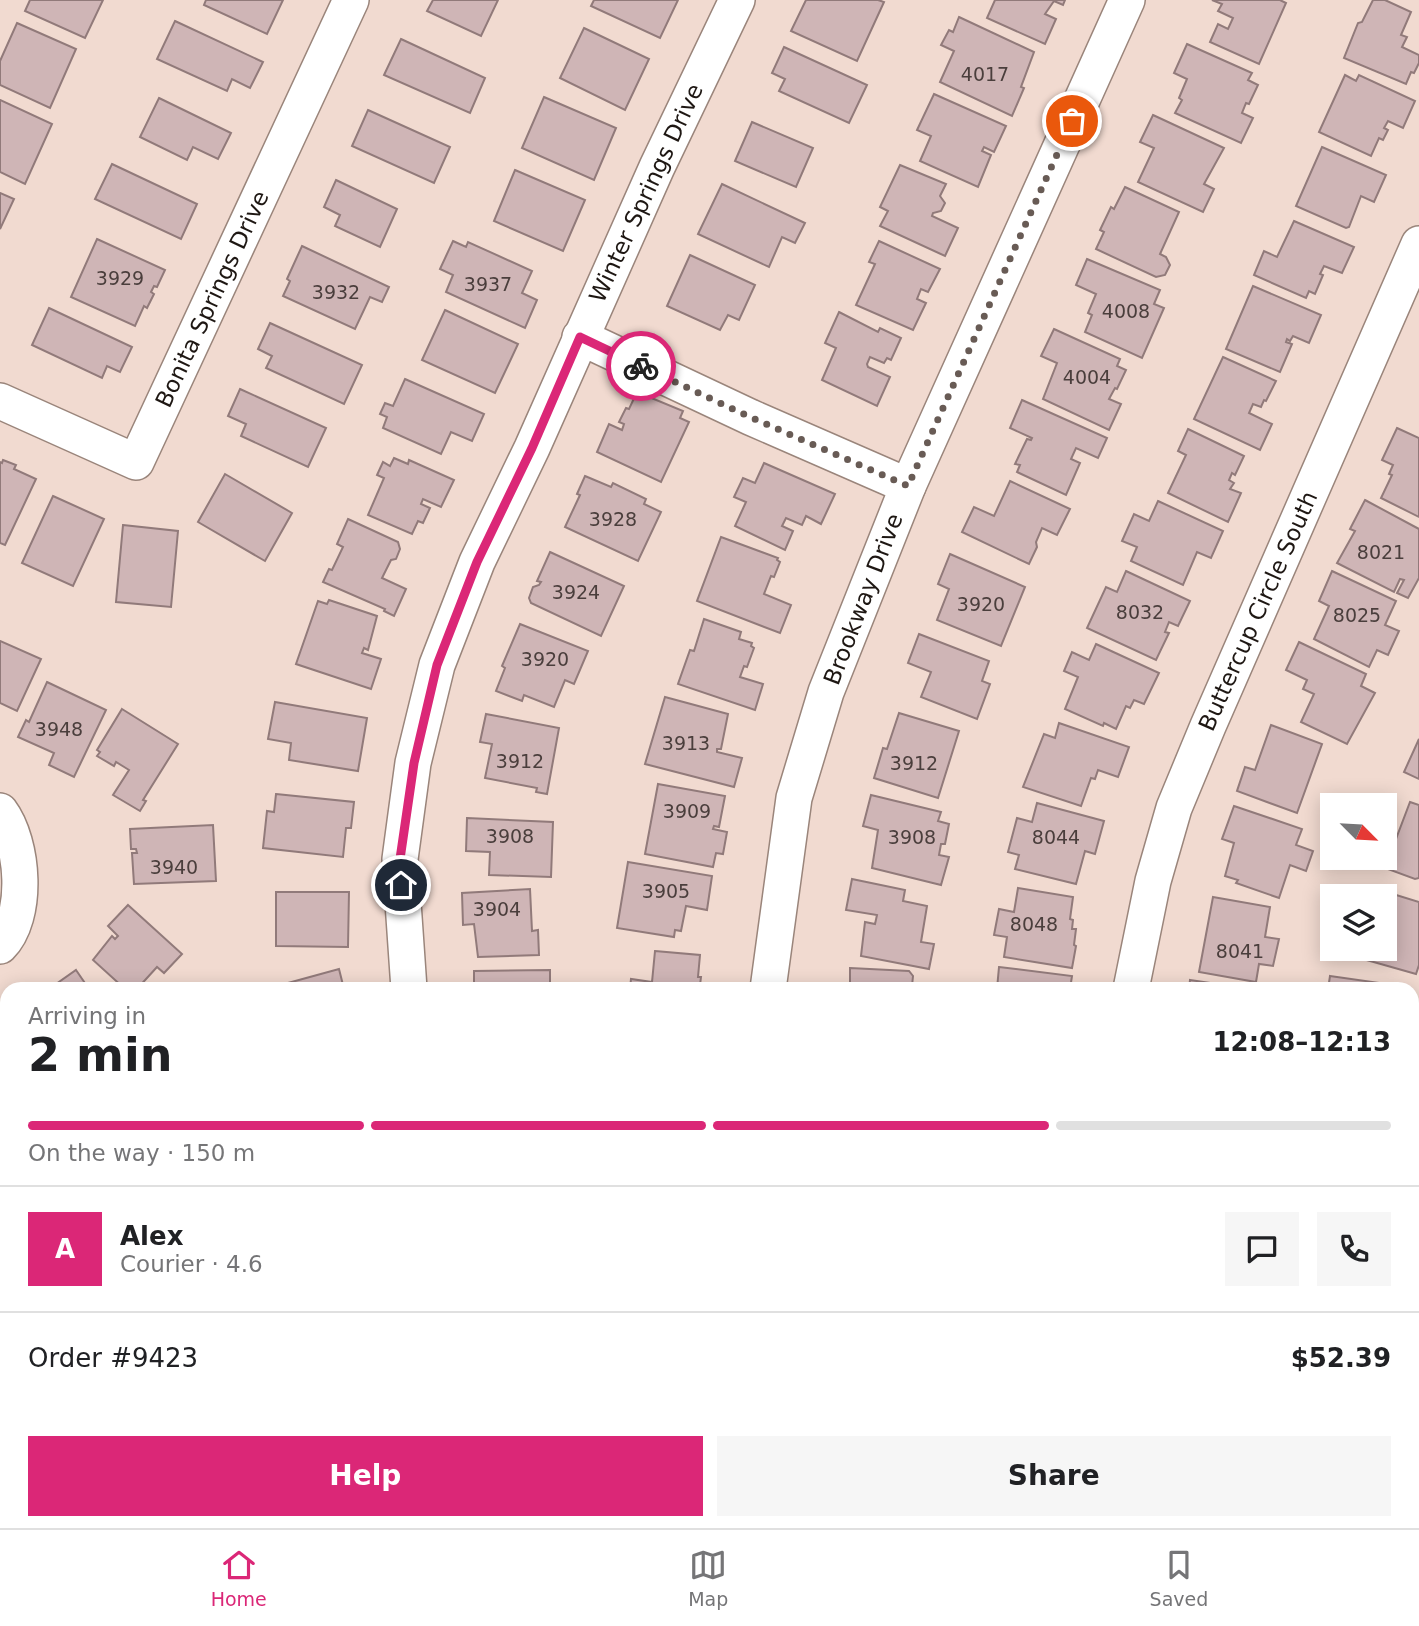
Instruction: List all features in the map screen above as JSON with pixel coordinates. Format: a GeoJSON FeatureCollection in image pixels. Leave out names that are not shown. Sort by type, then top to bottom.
{"type":"FeatureCollection","features":[{"type":"Feature","properties":{"kind":"street","name":"Bonita Springs Drive"},"geometry":{"type":"LineString","coordinates":[[0,401],[136,462],[351,0]]}},
{"type":"Feature","properties":{"kind":"street","name":"Winter Springs Drive"},"geometry":{"type":"LineString","coordinates":[[408,982],[400,859],[414,763],[437,665],[477,562],[532,448],[657,167],[737,0]]}},
{"type":"Feature","properties":{"kind":"street","name":"Brookway Drive"},"geometry":{"type":"LineString","coordinates":[[769,982],[794,798],[826,692],[908,486],[1126,0]]}},
{"type":"Feature","properties":{"kind":"street","name":"Buttercup Circle South"},"geometry":{"type":"LineString","coordinates":[[1132,982],[1153,881],[1174,808],[1419,244]]}},
{"type":"Feature","properties":{"kind":"street"},"geometry":{"type":"LineString","coordinates":[[580,337],[750,417],[908,486]]}},
{"type":"Feature","properties":{"kind":"street"},"geometry":{"type":"LineString","coordinates":[[0,811],[18,851],[21,888],[9,937],[0,946]]}},
{"type":"Feature","properties":{"kind":"building"},"geometry":{"type":"Polygon","coordinates":[[[30,0],[103,0],[85,38],[25,11],[30,0]]]}},
{"type":"Feature","properties":{"kind":"building"},"geometry":{"type":"Polygon","coordinates":[[[206,0],[283,0],[267,34],[204,5],[206,0]]]}},
{"type":"Feature","properties":{"kind":"building"},"geometry":{"type":"Polygon","coordinates":[[[433,0],[498,0],[481,36],[427,11],[433,0]]]}},
{"type":"Feature","properties":{"kind":"building"},"geometry":{"type":"Polygon","coordinates":[[[594,0],[678,0],[660,38],[591,6],[594,0]]]}},
{"type":"Feature","properties":{"kind":"building"},"geometry":{"type":"Polygon","coordinates":[[[806,0],[884,2],[857,61],[791,31],[806,0]]]}},
{"type":"Feature","properties":{"kind":"building"},"geometry":{"type":"Polygon","coordinates":[[[995,0],[1065,0],[1063,5],[1054,1],[1045,14],[1056,19],[1045,44],[987,18],[995,0]]]}},
{"type":"Feature","properties":{"kind":"building"},"geometry":{"type":"Polygon","coordinates":[[[1212,0],[1280,0],[1286,3],[1259,64],[1210,42],[1218,24],[1228,29],[1233,18],[1218,11],[1222,4],[1212,0]]]}},
{"type":"Feature","properties":{"kind":"building"},"geometry":{"type":"Polygon","coordinates":[[[1373,0],[1385,0],[1411,12],[1401,35],[1407,37],[1402,47],[1419,55],[1419,63],[1406,84],[1344,58],[1358,23],[1362,22],[1373,0]]]}},
{"type":"Feature","properties":{"kind":"building"},"geometry":{"type":"Polygon","coordinates":[[[959,17],[1034,52],[1021,87],[1024,88],[1012,116],[940,82],[954,51],[941,45],[949,30],[953,32],[959,17]]]}},
{"type":"Feature","properties":{"kind":"building"},"geometry":{"type":"Polygon","coordinates":[[[175,21],[263,62],[250,88],[232,79],[227,91],[157,59],[175,21]]]}},
{"type":"Feature","properties":{"kind":"building"},"geometry":{"type":"Polygon","coordinates":[[[17,23],[76,49],[50,108],[0,85],[0,61],[17,23]]]}},
{"type":"Feature","properties":{"kind":"building"},"geometry":{"type":"Polygon","coordinates":[[[584,28],[649,59],[625,110],[560,78],[584,28]]]}},
{"type":"Feature","properties":{"kind":"building"},"geometry":{"type":"Polygon","coordinates":[[[401,39],[485,78],[470,113],[384,75],[401,39]]]}},
{"type":"Feature","properties":{"kind":"building"},"geometry":{"type":"Polygon","coordinates":[[[1187,44],[1252,73],[1248,80],[1258,85],[1242,113],[1253,118],[1241,143],[1175,113],[1182,100],[1179,98],[1187,79],[1174,73],[1187,44]]]}},
{"type":"Feature","properties":{"kind":"building"},"geometry":{"type":"Polygon","coordinates":[[[784,47],[867,85],[849,123],[779,91],[785,79],[772,73],[784,47]]]}},
{"type":"Feature","properties":{"kind":"building"},"geometry":{"type":"Polygon","coordinates":[[[1345,75],[1356,81],[1359,75],[1415,101],[1403,128],[1388,121],[1384,128],[1388,130],[1383,140],[1379,138],[1371,156],[1319,132],[1345,75]]]}},
{"type":"Feature","properties":{"kind":"building"},"geometry":{"type":"Polygon","coordinates":[[[934,94],[1006,126],[994,152],[984,147],[982,151],[991,155],[978,187],[920,161],[931,136],[917,130],[934,94]]]}},
{"type":"Feature","properties":{"kind":"building"},"geometry":{"type":"Polygon","coordinates":[[[544,97],[616,128],[594,180],[522,148],[544,97]]]}},
{"type":"Feature","properties":{"kind":"building"},"geometry":{"type":"Polygon","coordinates":[[[159,98],[231,133],[218,159],[193,147],[187,160],[140,137],[159,98]]]}},
{"type":"Feature","properties":{"kind":"building"},"geometry":{"type":"Polygon","coordinates":[[[0,100],[52,124],[25,184],[0,172],[0,100]]]}},
{"type":"Feature","properties":{"kind":"building"},"geometry":{"type":"Polygon","coordinates":[[[368,110],[450,147],[434,183],[352,146],[368,110]]]}},
{"type":"Feature","properties":{"kind":"building"},"geometry":{"type":"Polygon","coordinates":[[[1153,115],[1224,148],[1204,184],[1214,189],[1203,212],[1138,182],[1154,148],[1140,142],[1153,115]]]}},
{"type":"Feature","properties":{"kind":"building"},"geometry":{"type":"Polygon","coordinates":[[[752,122],[813,148],[796,187],[735,161],[752,122]]]}},
{"type":"Feature","properties":{"kind":"building"},"geometry":{"type":"Polygon","coordinates":[[[1322,147],[1386,175],[1374,202],[1361,196],[1349,227],[1346,228],[1296,206],[1322,147]]]}},
{"type":"Feature","properties":{"kind":"building"},"geometry":{"type":"Polygon","coordinates":[[[112,164],[197,204],[181,239],[95,199],[112,164]]]}},
{"type":"Feature","properties":{"kind":"building"},"geometry":{"type":"Polygon","coordinates":[[[900,165],[946,184],[940,196],[945,203],[941,211],[933,213],[932,216],[958,228],[945,256],[880,226],[888,211],[880,207],[900,165]]]}},
{"type":"Feature","properties":{"kind":"building"},"geometry":{"type":"Polygon","coordinates":[[[515,170],[585,200],[563,251],[494,221],[515,170]]]}},
{"type":"Feature","properties":{"kind":"building"},"geometry":{"type":"Polygon","coordinates":[[[336,180],[397,209],[380,247],[335,226],[340,215],[324,207],[336,180]]]}},
{"type":"Feature","properties":{"kind":"building"},"geometry":{"type":"Polygon","coordinates":[[[722,184],[805,223],[795,243],[782,237],[769,267],[698,234],[722,184]]]}},
{"type":"Feature","properties":{"kind":"building"},"geometry":{"type":"Polygon","coordinates":[[[1125,187],[1179,212],[1160,254],[1166,257],[1170,265],[1165,275],[1156,277],[1096,249],[1104,232],[1100,230],[1125,187]]]}},
{"type":"Feature","properties":{"kind":"building"},"geometry":{"type":"Polygon","coordinates":[[[0,193],[14,199],[0,229],[0,193]]]}},
{"type":"Feature","properties":{"kind":"building"},"geometry":{"type":"Polygon","coordinates":[[[1294,221],[1354,247],[1342,273],[1324,266],[1315,294],[1309,291],[1306,298],[1254,275],[1264,251],[1277,257],[1294,221]]]}},
{"type":"Feature","properties":{"kind":"building"},"geometry":{"type":"Polygon","coordinates":[[[97,239],[165,270],[157,287],[154,286],[151,292],[154,294],[147,308],[144,306],[135,326],[71,297],[97,239]]]}},
{"type":"Feature","properties":{"kind":"building"},"geometry":{"type":"Polygon","coordinates":[[[453,241],[466,247],[468,242],[532,271],[522,293],[537,300],[525,328],[446,292],[453,275],[440,269],[453,241]]]}},
{"type":"Feature","properties":{"kind":"building"},"geometry":{"type":"Polygon","coordinates":[[[879,241],[940,269],[928,292],[921,289],[917,299],[926,303],[913,330],[856,305],[875,264],[869,262],[879,241]]]}},
{"type":"Feature","properties":{"kind":"building"},"geometry":{"type":"Polygon","coordinates":[[[302,246],[389,287],[382,302],[370,297],[355,329],[283,296],[290,281],[287,279],[302,246]]]}},
{"type":"Feature","properties":{"kind":"building"},"geometry":{"type":"Polygon","coordinates":[[[690,255],[755,285],[739,320],[728,315],[720,330],[667,306],[690,255]]]}},
{"type":"Feature","properties":{"kind":"building"},"geometry":{"type":"Polygon","coordinates":[[[1087,259],[1160,290],[1154,304],[1164,308],[1142,358],[1085,332],[1092,315],[1088,313],[1096,294],[1076,285],[1087,259]]]}},
{"type":"Feature","properties":{"kind":"building"},"geometry":{"type":"Polygon","coordinates":[[[1253,286],[1321,315],[1309,343],[1293,336],[1290,341],[1287,339],[1286,342],[1292,344],[1280,372],[1226,349],[1253,286]]]}},
{"type":"Feature","properties":{"kind":"building"},"geometry":{"type":"Polygon","coordinates":[[[49,308],[132,347],[120,372],[107,366],[102,378],[32,345],[49,308]]]}},
{"type":"Feature","properties":{"kind":"building"},"geometry":{"type":"Polygon","coordinates":[[[445,310],[518,344],[495,393],[422,360],[445,310]]]}},
{"type":"Feature","properties":{"kind":"building"},"geometry":{"type":"Polygon","coordinates":[[[839,312],[878,332],[880,328],[901,338],[891,360],[887,358],[884,363],[870,357],[867,364],[868,367],[890,377],[877,406],[822,380],[836,348],[825,343],[839,312]]]}},
{"type":"Feature","properties":{"kind":"building"},"geometry":{"type":"Polygon","coordinates":[[[270,323],[362,365],[344,404],[266,368],[272,356],[258,349],[270,323]]]}},
{"type":"Feature","properties":{"kind":"building"},"geometry":{"type":"Polygon","coordinates":[[[1054,329],[1120,359],[1117,366],[1126,370],[1109,399],[1121,404],[1109,430],[1043,399],[1057,363],[1041,356],[1054,329]]]}},
{"type":"Feature","properties":{"kind":"building"},"geometry":{"type":"Polygon","coordinates":[[[1223,357],[1276,381],[1261,407],[1253,404],[1249,413],[1272,424],[1260,450],[1194,419],[1223,357]]]}},
{"type":"Feature","properties":{"kind":"building"},"geometry":{"type":"Polygon","coordinates":[[[405,379],[484,414],[472,441],[451,432],[441,454],[383,428],[387,417],[380,414],[385,403],[393,406],[405,379]]]}},
{"type":"Feature","properties":{"kind":"building"},"geometry":{"type":"Polygon","coordinates":[[[240,389],[326,428],[308,467],[241,436],[246,424],[228,416],[240,389]]]}},
{"type":"Feature","properties":{"kind":"building"},"geometry":{"type":"Polygon","coordinates":[[[637,392],[683,411],[680,418],[689,422],[661,482],[597,452],[609,424],[622,430],[624,424],[619,422],[637,392]]]}},
{"type":"Feature","properties":{"kind":"building"},"geometry":{"type":"Polygon","coordinates":[[[1022,400],[1107,438],[1098,458],[1076,448],[1071,459],[1080,463],[1066,495],[1017,472],[1020,465],[1015,464],[1027,439],[1032,438],[1010,428],[1022,400]]]}},
{"type":"Feature","properties":{"kind":"building"},"geometry":{"type":"Polygon","coordinates":[[[1397,428],[1419,438],[1419,517],[1381,498],[1392,475],[1389,474],[1393,465],[1382,460],[1397,428]]]}},
{"type":"Feature","properties":{"kind":"building"},"geometry":{"type":"Polygon","coordinates":[[[1188,429],[1244,456],[1235,475],[1232,473],[1229,480],[1234,483],[1230,489],[1241,493],[1228,522],[1168,493],[1186,455],[1178,451],[1188,429]]]}},
{"type":"Feature","properties":{"kind":"building"},"geometry":{"type":"Polygon","coordinates":[[[394,458],[408,464],[409,460],[454,480],[441,507],[423,499],[421,504],[430,508],[423,523],[418,521],[412,534],[368,515],[384,478],[377,475],[383,462],[390,466],[394,458]]]}},
{"type":"Feature","properties":{"kind":"building"},"geometry":{"type":"Polygon","coordinates":[[[3,460],[16,465],[14,469],[36,479],[5,545],[0,543],[0,462],[3,460]]]}},
{"type":"Feature","properties":{"kind":"building"},"geometry":{"type":"Polygon","coordinates":[[[764,463],[835,494],[821,524],[806,516],[802,525],[786,518],[782,526],[793,531],[785,550],[735,526],[746,502],[734,497],[743,478],[755,483],[764,463]]]}},
{"type":"Feature","properties":{"kind":"building"},"geometry":{"type":"Polygon","coordinates":[[[225,474],[292,513],[265,561],[198,522],[225,474]]]}},
{"type":"Feature","properties":{"kind":"building"},"geometry":{"type":"Polygon","coordinates":[[[585,476],[611,487],[613,483],[646,499],[644,504],[661,512],[638,561],[565,527],[580,495],[577,494],[585,476]]]}},
{"type":"Feature","properties":{"kind":"building"},"geometry":{"type":"Polygon","coordinates":[[[1010,481],[1070,509],[1057,535],[1042,528],[1029,564],[962,532],[974,507],[994,516],[1010,481]]]}},
{"type":"Feature","properties":{"kind":"building"},"geometry":{"type":"Polygon","coordinates":[[[53,496],[104,519],[73,586],[22,563],[53,496]]]}},
{"type":"Feature","properties":{"kind":"building"},"geometry":{"type":"Polygon","coordinates":[[[1365,500],[1419,529],[1419,578],[1408,598],[1397,593],[1404,580],[1400,579],[1394,592],[1337,563],[1355,531],[1350,529],[1365,500]]]}},
{"type":"Feature","properties":{"kind":"building"},"geometry":{"type":"Polygon","coordinates":[[[1158,501],[1223,531],[1211,558],[1197,552],[1183,585],[1131,561],[1137,547],[1122,541],[1134,514],[1149,521],[1158,501]]]}},
{"type":"Feature","properties":{"kind":"building"},"geometry":{"type":"Polygon","coordinates":[[[348,519],[398,542],[400,549],[396,559],[391,560],[382,578],[406,589],[394,616],[384,611],[385,609],[323,582],[343,547],[337,544],[348,519]]]}},
{"type":"Feature","properties":{"kind":"building"},"geometry":{"type":"Polygon","coordinates":[[[123,525],[178,531],[171,607],[116,602],[123,525]]]}},
{"type":"Feature","properties":{"kind":"building"},"geometry":{"type":"Polygon","coordinates":[[[721,537],[778,558],[780,562],[764,594],[791,605],[780,633],[697,601],[721,537]]]}},
{"type":"Feature","properties":{"kind":"building"},"geometry":{"type":"Polygon","coordinates":[[[550,552],[624,586],[601,636],[531,603],[529,598],[533,587],[541,582],[537,581],[550,552]]]}},
{"type":"Feature","properties":{"kind":"building"},"geometry":{"type":"Polygon","coordinates":[[[950,554],[1025,587],[1001,646],[937,620],[949,589],[938,584],[950,554]]]}},
{"type":"Feature","properties":{"kind":"building"},"geometry":{"type":"Polygon","coordinates":[[[1126,571],[1190,601],[1178,626],[1169,622],[1165,632],[1169,633],[1156,660],[1087,628],[1106,587],[1117,592],[1126,571]]]}},
{"type":"Feature","properties":{"kind":"building"},"geometry":{"type":"Polygon","coordinates":[[[1332,571],[1396,601],[1385,625],[1399,631],[1388,655],[1377,650],[1369,667],[1314,639],[1329,606],[1319,601],[1332,571]]]}},
{"type":"Feature","properties":{"kind":"building"},"geometry":{"type":"Polygon","coordinates":[[[329,600],[377,616],[368,650],[364,648],[362,653],[381,659],[371,689],[296,664],[318,601],[327,604],[329,600]]]}},
{"type":"Feature","properties":{"kind":"building"},"geometry":{"type":"Polygon","coordinates":[[[704,619],[741,632],[739,639],[752,643],[754,648],[740,677],[763,684],[755,710],[678,684],[690,650],[694,651],[704,619]]]}},
{"type":"Feature","properties":{"kind":"building"},"geometry":{"type":"Polygon","coordinates":[[[520,624],[588,651],[574,684],[565,680],[554,707],[524,695],[522,701],[496,691],[505,668],[502,666],[520,624]]]}},
{"type":"Feature","properties":{"kind":"building"},"geometry":{"type":"Polygon","coordinates":[[[919,634],[989,661],[982,681],[990,684],[977,719],[921,697],[931,672],[908,663],[919,634]]]}},
{"type":"Feature","properties":{"kind":"building"},"geometry":{"type":"Polygon","coordinates":[[[0,641],[41,659],[17,711],[0,703],[0,641]]]}},
{"type":"Feature","properties":{"kind":"building"},"geometry":{"type":"Polygon","coordinates":[[[1299,642],[1366,674],[1361,686],[1375,693],[1347,744],[1301,722],[1314,694],[1303,689],[1307,680],[1286,670],[1299,642]]]}},
{"type":"Feature","properties":{"kind":"building"},"geometry":{"type":"Polygon","coordinates":[[[1096,644],[1159,673],[1144,704],[1134,700],[1130,708],[1126,706],[1116,729],[1065,709],[1078,677],[1064,671],[1072,652],[1089,660],[1096,644]]]}},
{"type":"Feature","properties":{"kind":"building"},"geometry":{"type":"Polygon","coordinates":[[[47,682],[106,710],[74,777],[49,765],[54,753],[18,737],[26,720],[29,722],[47,682]]]}},
{"type":"Feature","properties":{"kind":"building"},"geometry":{"type":"Polygon","coordinates":[[[665,697],[728,714],[721,749],[717,749],[717,752],[742,758],[734,787],[645,764],[665,697]]]}},
{"type":"Feature","properties":{"kind":"building"},"geometry":{"type":"Polygon","coordinates":[[[275,702],[367,718],[358,771],[289,760],[291,743],[268,739],[275,702]]]}},
{"type":"Feature","properties":{"kind":"building"},"geometry":{"type":"Polygon","coordinates":[[[122,709],[178,744],[143,800],[146,801],[140,811],[113,795],[129,770],[116,762],[114,766],[97,756],[100,752],[97,750],[122,709]]]}},
{"type":"Feature","properties":{"kind":"building"},"geometry":{"type":"Polygon","coordinates":[[[899,713],[959,731],[938,798],[874,778],[883,748],[887,749],[899,713]]]}},
{"type":"Feature","properties":{"kind":"building"},"geometry":{"type":"Polygon","coordinates":[[[486,714],[559,728],[547,794],[536,792],[537,788],[485,778],[492,744],[480,742],[486,714]]]}},
{"type":"Feature","properties":{"kind":"building"},"geometry":{"type":"Polygon","coordinates":[[[1059,723],[1129,747],[1118,777],[1098,770],[1095,779],[1091,778],[1081,806],[1023,787],[1044,734],[1055,738],[1059,723]]]}},
{"type":"Feature","properties":{"kind":"building"},"geometry":{"type":"Polygon","coordinates":[[[1271,725],[1322,744],[1297,813],[1237,791],[1245,767],[1255,770],[1271,725]]]}},
{"type":"Feature","properties":{"kind":"building"},"geometry":{"type":"Polygon","coordinates":[[[1419,739],[1419,779],[1404,772],[1419,739]]]}},
{"type":"Feature","properties":{"kind":"building"},"geometry":{"type":"Polygon","coordinates":[[[658,784],[725,796],[719,827],[714,826],[713,829],[727,832],[723,854],[716,853],[713,867],[645,854],[658,784]]]}},
{"type":"Feature","properties":{"kind":"building"},"geometry":{"type":"Polygon","coordinates":[[[276,794],[354,802],[351,828],[346,828],[343,857],[263,848],[267,811],[274,812],[276,794]]]}},
{"type":"Feature","properties":{"kind":"building"},"geometry":{"type":"Polygon","coordinates":[[[871,795],[941,812],[938,821],[949,824],[945,844],[941,844],[939,855],[949,857],[941,885],[872,868],[878,830],[863,826],[871,795]]]}},
{"type":"Feature","properties":{"kind":"building"},"geometry":{"type":"Polygon","coordinates":[[[1410,802],[1419,805],[1419,878],[1390,870],[1397,870],[1397,836],[1410,802]]]}},
{"type":"Feature","properties":{"kind":"building"},"geometry":{"type":"Polygon","coordinates":[[[1037,803],[1104,821],[1095,854],[1085,851],[1076,884],[1015,869],[1019,855],[1008,852],[1017,818],[1032,822],[1037,803]]]}},
{"type":"Feature","properties":{"kind":"building"},"geometry":{"type":"Polygon","coordinates":[[[1234,806],[1302,829],[1296,845],[1313,851],[1306,871],[1290,865],[1279,898],[1236,883],[1238,880],[1225,876],[1234,843],[1222,839],[1234,806]]]}},
{"type":"Feature","properties":{"kind":"building"},"geometry":{"type":"Polygon","coordinates":[[[467,818],[553,822],[551,877],[489,875],[490,852],[466,851],[467,818]]]}},
{"type":"Feature","properties":{"kind":"building"},"geometry":{"type":"Polygon","coordinates":[[[213,825],[216,881],[134,884],[132,853],[137,853],[136,849],[131,849],[130,829],[213,825]]]}},
{"type":"Feature","properties":{"kind":"building"},"geometry":{"type":"Polygon","coordinates":[[[628,862],[712,876],[707,910],[686,906],[681,931],[675,930],[674,937],[617,928],[628,862]]]}},
{"type":"Feature","properties":{"kind":"building"},"geometry":{"type":"Polygon","coordinates":[[[852,879],[905,890],[903,901],[927,906],[921,942],[934,944],[929,969],[861,956],[865,922],[875,924],[877,915],[846,910],[852,879]]]}},
{"type":"Feature","properties":{"kind":"building"},"geometry":{"type":"Polygon","coordinates":[[[1018,888],[1073,897],[1070,919],[1073,920],[1072,929],[1076,929],[1076,946],[1072,968],[1004,957],[1007,937],[994,935],[999,909],[1014,912],[1018,888]]]}},
{"type":"Feature","properties":{"kind":"building"},"geometry":{"type":"Polygon","coordinates":[[[530,889],[532,931],[538,930],[539,955],[478,957],[474,924],[463,925],[462,893],[530,889]]]}},
{"type":"Feature","properties":{"kind":"building"},"geometry":{"type":"Polygon","coordinates":[[[276,892],[349,892],[348,947],[276,946],[276,892]]]}},
{"type":"Feature","properties":{"kind":"building"},"geometry":{"type":"Polygon","coordinates":[[[1397,895],[1419,902],[1419,965],[1416,974],[1370,961],[1397,961],[1397,895]]]}},
{"type":"Feature","properties":{"kind":"building"},"geometry":{"type":"Polygon","coordinates":[[[1213,897],[1270,907],[1265,937],[1279,939],[1273,966],[1259,964],[1256,982],[1199,972],[1213,897]]]}},
{"type":"Feature","properties":{"kind":"building"},"geometry":{"type":"Polygon","coordinates":[[[128,905],[182,954],[164,973],[157,967],[143,982],[117,982],[93,960],[112,936],[115,939],[118,936],[108,926],[128,905]]]}},
{"type":"Feature","properties":{"kind":"building"},"geometry":{"type":"Polygon","coordinates":[[[655,951],[700,955],[698,977],[701,977],[700,982],[652,982],[655,951]]]}},
{"type":"Feature","properties":{"kind":"building"},"geometry":{"type":"Polygon","coordinates":[[[999,967],[1072,976],[1071,982],[998,982],[999,967]]]}},
{"type":"Feature","properties":{"kind":"building"},"geometry":{"type":"Polygon","coordinates":[[[850,968],[909,971],[913,976],[912,982],[850,982],[850,968]]]}},
{"type":"Feature","properties":{"kind":"building"},"geometry":{"type":"Polygon","coordinates":[[[339,969],[342,982],[292,982],[339,969]]]}},
{"type":"Feature","properties":{"kind":"building"},"geometry":{"type":"Polygon","coordinates":[[[76,970],[84,982],[59,982],[76,970]]]}},
{"type":"Feature","properties":{"kind":"building"},"geometry":{"type":"Polygon","coordinates":[[[550,970],[550,982],[474,982],[474,971],[550,970]]]}},
{"type":"Feature","properties":{"kind":"building"},"geometry":{"type":"Polygon","coordinates":[[[1330,976],[1373,982],[1329,982],[1330,976]]]}},
{"type":"Feature","properties":{"kind":"building"},"geometry":{"type":"Polygon","coordinates":[[[631,979],[652,982],[631,982],[631,979]]]}},
{"type":"Feature","properties":{"kind":"way so far"},"geometry":{"type":"LineString","coordinates":[[641,366],[908,486],[1072,121]]}},
{"type":"Feature","properties":{"kind":"route"},"geometry":{"type":"LineString","coordinates":[[401,885],[400,859],[414,763],[437,665],[477,562],[532,448],[580,337],[641,366]]}}]}
